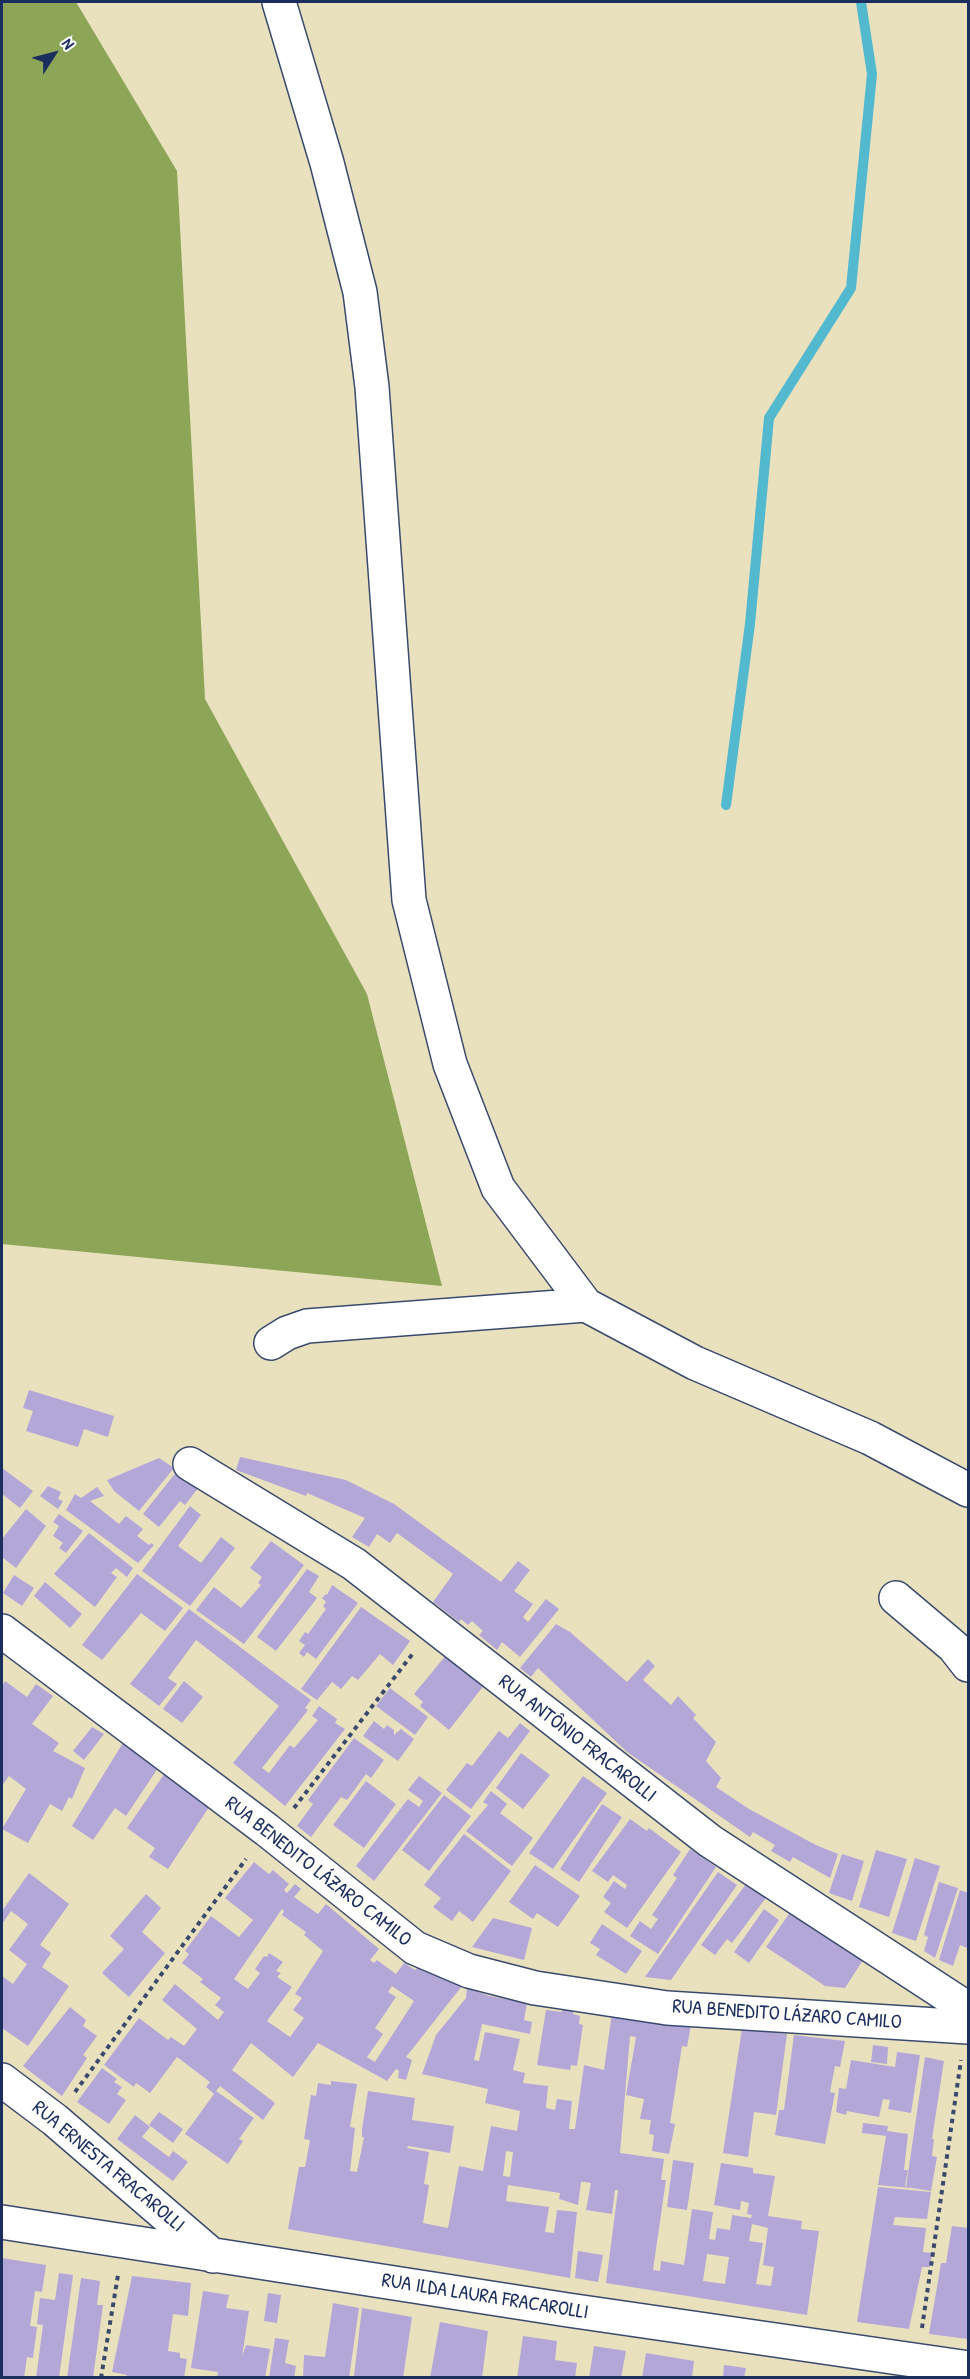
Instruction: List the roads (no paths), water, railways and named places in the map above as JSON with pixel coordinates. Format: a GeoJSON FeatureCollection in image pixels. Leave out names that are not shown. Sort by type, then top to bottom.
{"type":"FeatureCollection","features":[{"type":"Feature","properties":{"kind":"street"},"geometry":{"type":"LineString","coordinates":[[279,2],[327,163],[360,292],[372,387],[409,900],[450,1064],[498,1188],[586,1305],[695,1363],[870,1438],[969,1490]]}},
{"type":"Feature","properties":{"kind":"street"},"geometry":{"type":"LineString","coordinates":[[271,1344],[287,1333],[307,1326],[586,1305]]}},
{"type":"Feature","properties":{"kind":"street","name":"RUA ANTÔNIO FRACAROLLI"},"geometry":{"type":"LineString","coordinates":[[190,1464],[354,1564],[433,1628],[710,1841],[966,2020]]}},
{"type":"Feature","properties":{"kind":"street"},"geometry":{"type":"LineString","coordinates":[[896,1598],[954,1647],[969,1665]]}},
{"type":"Feature","properties":{"kind":"street","name":"RUA BENEDITO LÁZARO CAMILO"},"geometry":{"type":"LineString","coordinates":[[2,1630],[267,1830],[415,1948],[469,1971],[535,1988],[667,2008],[966,2020]]}},
{"type":"Feature","properties":{"kind":"street","name":"RUA ERNESTA FRACAROLLI"},"geometry":{"type":"LineString","coordinates":[[2,2080],[55,2120],[213,2256]]}},
{"type":"Feature","properties":{"kind":"street","name":"RUA ILDA LAURA FRACAROLLI"},"geometry":{"type":"LineString","coordinates":[[2,2222],[213,2256],[969,2368]]}},
{"type":"Feature","properties":{"kind":"waterway"},"geometry":{"type":"LineString","coordinates":[[726,805],[750,624],[769,418],[851,288],[872,74],[861,2]]}}]}
